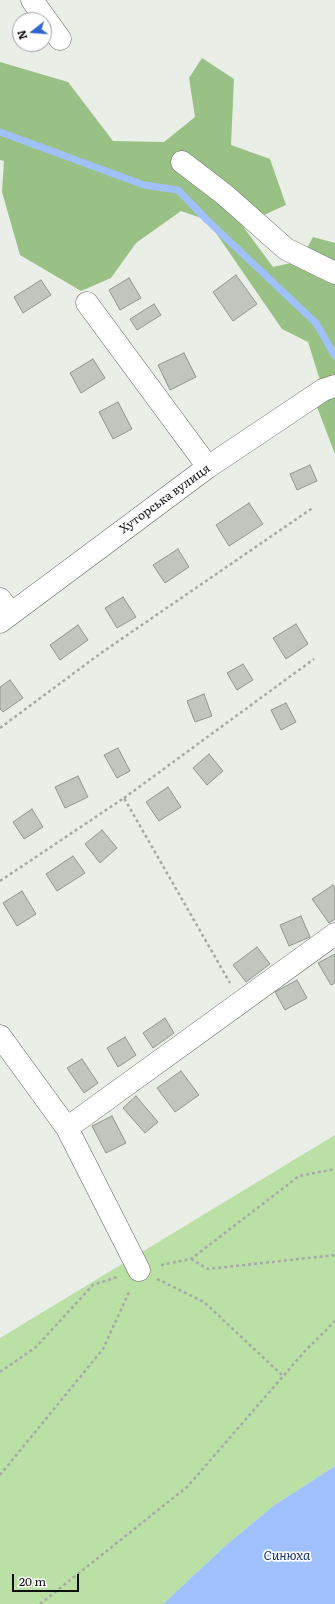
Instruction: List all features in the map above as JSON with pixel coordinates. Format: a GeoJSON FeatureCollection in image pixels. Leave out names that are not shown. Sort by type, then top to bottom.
{"type":"FeatureCollection","features":[{"type":"Feature","properties":{"kind":"street"},"geometry":{"type":"LineString","coordinates":[[32,0],[60,39]]}},
{"type":"Feature","properties":{"kind":"street"},"geometry":{"type":"LineString","coordinates":[[182,162],[225,195],[286,249],[335,273]]}},
{"type":"Feature","properties":{"kind":"street"},"geometry":{"type":"LineString","coordinates":[[87,303],[208,467]]}},
{"type":"Feature","properties":{"kind":"street","name":"Хуторська вулиця"},"geometry":{"type":"LineString","coordinates":[[4,611],[208,467],[323,390],[335,386]]}},
{"type":"Feature","properties":{"kind":"street"},"geometry":{"type":"LineString","coordinates":[[67,1128],[335,934]]}},
{"type":"Feature","properties":{"kind":"street"},"geometry":{"type":"LineString","coordinates":[[0,1036],[67,1128],[138,1270]]}},
{"type":"Feature","properties":{"kind":"path"},"geometry":{"type":"LineString","coordinates":[[0,728],[101,653],[314,507]]}},
{"type":"Feature","properties":{"kind":"path"},"geometry":{"type":"LineString","coordinates":[[0,881],[124,798],[314,659]]}},
{"type":"Feature","properties":{"kind":"path"},"geometry":{"type":"LineString","coordinates":[[124,798],[241,1002]]}},
{"type":"Feature","properties":{"kind":"path"},"geometry":{"type":"LineString","coordinates":[[0,1372],[36,1347],[93,1285],[138,1270],[191,1259],[299,1176],[335,1169]]}},
{"type":"Feature","properties":{"kind":"path"},"geometry":{"type":"LineString","coordinates":[[191,1259],[208,1269],[335,1255]]}},
{"type":"Feature","properties":{"kind":"path"},"geometry":{"type":"LineString","coordinates":[[138,1270],[204,1302],[283,1376]]}},
{"type":"Feature","properties":{"kind":"path"},"geometry":{"type":"LineString","coordinates":[[0,1475],[103,1349],[138,1270]]}},
{"type":"Feature","properties":{"kind":"path"},"geometry":{"type":"LineString","coordinates":[[40,1604],[187,1488],[305,1350],[335,1321]]}},
{"type":"Feature","properties":{"kind":"green space"},"geometry":{"type":"Polygon","coordinates":[[[202,58],[234,79],[231,145],[270,159],[286,205],[242,225],[273,267],[300,261],[313,237],[335,243],[335,454],[312,394],[323,390],[308,342],[282,329],[207,220],[181,211],[136,243],[111,278],[81,291],[20,255],[2,192],[4,161],[0,160],[0,62],[68,82],[113,141],[164,142],[195,117],[189,78],[202,58]]]}},
{"type":"Feature","properties":{"kind":"green space"},"geometry":{"type":"Polygon","coordinates":[[[335,1135],[335,1466],[273,1506],[225,1546],[163,1604],[0,1604],[0,1338],[335,1135]]]}},
{"type":"Feature","properties":{"kind":"water","name":"Синюха"},"geometry":{"type":"Polygon","coordinates":[[[335,1466],[335,1604],[163,1604],[225,1546],[273,1506],[335,1466]]]}},
{"type":"Feature","properties":{"kind":"building"},"geometry":{"type":"Polygon","coordinates":[[[236,275],[257,304],[233,321],[213,292],[236,275]]]}},
{"type":"Feature","properties":{"kind":"building"},"geometry":{"type":"Polygon","coordinates":[[[129,278],[141,298],[120,310],[109,290],[129,278]]]}},
{"type":"Feature","properties":{"kind":"building"},"geometry":{"type":"Polygon","coordinates":[[[41,280],[51,295],[23,313],[14,297],[41,280]]]}},
{"type":"Feature","properties":{"kind":"building"},"geometry":{"type":"Polygon","coordinates":[[[154,304],[161,315],[137,330],[130,319],[154,304]]]}},
{"type":"Feature","properties":{"kind":"building"},"geometry":{"type":"Polygon","coordinates":[[[184,353],[196,377],[170,390],[158,365],[184,353]]]}},
{"type":"Feature","properties":{"kind":"building"},"geometry":{"type":"Polygon","coordinates":[[[93,359],[105,378],[81,393],[70,373],[93,359]]]}},
{"type":"Feature","properties":{"kind":"building"},"geometry":{"type":"Polygon","coordinates":[[[118,402],[132,429],[113,439],[99,412],[118,402]]]}},
{"type":"Feature","properties":{"kind":"building"},"geometry":{"type":"Polygon","coordinates":[[[310,465],[317,481],[297,490],[290,474],[310,465]]]}},
{"type":"Feature","properties":{"kind":"building"},"geometry":{"type":"Polygon","coordinates":[[[249,503],[263,524],[229,546],[216,525],[249,503]]]}},
{"type":"Feature","properties":{"kind":"building"},"geometry":{"type":"Polygon","coordinates":[[[178,549],[189,567],[165,583],[153,565],[178,549]]]}},
{"type":"Feature","properties":{"kind":"building"},"geometry":{"type":"Polygon","coordinates":[[[123,597],[136,617],[117,628],[105,608],[123,597]]]}},
{"type":"Feature","properties":{"kind":"building"},"geometry":{"type":"Polygon","coordinates":[[[296,624],[308,644],[286,659],[273,638],[296,624]]]}},
{"type":"Feature","properties":{"kind":"building"},"geometry":{"type":"Polygon","coordinates":[[[78,625],[88,640],[60,660],[50,645],[78,625]]]}},
{"type":"Feature","properties":{"kind":"building"},"geometry":{"type":"Polygon","coordinates":[[[243,664],[253,680],[237,690],[227,673],[243,664]]]}},
{"type":"Feature","properties":{"kind":"building"},"geometry":{"type":"Polygon","coordinates":[[[10,680],[23,698],[3,712],[0,709],[0,687],[10,680]]]}},
{"type":"Feature","properties":{"kind":"building"},"geometry":{"type":"Polygon","coordinates":[[[204,694],[212,716],[195,722],[187,701],[204,694]]]}},
{"type":"Feature","properties":{"kind":"building"},"geometry":{"type":"Polygon","coordinates":[[[286,703],[296,722],[281,730],[271,710],[286,703]]]}},
{"type":"Feature","properties":{"kind":"building"},"geometry":{"type":"Polygon","coordinates":[[[118,748],[130,771],[117,778],[104,755],[118,748]]]}},
{"type":"Feature","properties":{"kind":"building"},"geometry":{"type":"Polygon","coordinates":[[[209,754],[223,771],[207,785],[193,768],[209,754]]]}},
{"type":"Feature","properties":{"kind":"building"},"geometry":{"type":"Polygon","coordinates":[[[78,776],[88,797],[65,808],[55,787],[78,776]]]}},
{"type":"Feature","properties":{"kind":"building"},"geometry":{"type":"Polygon","coordinates":[[[168,787],[181,807],[159,821],[146,802],[168,787]]]}},
{"type":"Feature","properties":{"kind":"building"},"geometry":{"type":"Polygon","coordinates":[[[32,809],[43,827],[24,839],[13,822],[32,809]]]}},
{"type":"Feature","properties":{"kind":"building"},"geometry":{"type":"Polygon","coordinates":[[[102,830],[117,848],[100,863],[85,844],[102,830]]]}},
{"type":"Feature","properties":{"kind":"building"},"geometry":{"type":"Polygon","coordinates":[[[73,856],[85,873],[57,891],[46,874],[73,856]]]}},
{"type":"Feature","properties":{"kind":"building"},"geometry":{"type":"Polygon","coordinates":[[[333,885],[335,887],[335,919],[329,923],[312,899],[333,885]]]}},
{"type":"Feature","properties":{"kind":"building"},"geometry":{"type":"Polygon","coordinates":[[[22,891],[36,914],[17,926],[3,903],[22,891]]]}},
{"type":"Feature","properties":{"kind":"building"},"geometry":{"type":"Polygon","coordinates":[[[301,916],[310,937],[289,946],[280,925],[301,916]]]}},
{"type":"Feature","properties":{"kind":"building"},"geometry":{"type":"Polygon","coordinates":[[[257,947],[270,964],[246,982],[233,965],[257,947]]]}},
{"type":"Feature","properties":{"kind":"building"},"geometry":{"type":"Polygon","coordinates":[[[335,954],[335,983],[331,985],[318,963],[335,954]]]}},
{"type":"Feature","properties":{"kind":"building"},"geometry":{"type":"Polygon","coordinates":[[[297,980],[307,998],[285,1010],[275,992],[297,980]]]}},
{"type":"Feature","properties":{"kind":"building"},"geometry":{"type":"Polygon","coordinates":[[[165,1018],[174,1033],[153,1048],[143,1033],[165,1018]]]}},
{"type":"Feature","properties":{"kind":"building"},"geometry":{"type":"Polygon","coordinates":[[[125,1037],[136,1055],[118,1067],[107,1048],[125,1037]]]}},
{"type":"Feature","properties":{"kind":"building"},"geometry":{"type":"Polygon","coordinates":[[[82,1059],[98,1083],[84,1093],[67,1068],[82,1059]]]}},
{"type":"Feature","properties":{"kind":"building"},"geometry":{"type":"Polygon","coordinates":[[[181,1071],[199,1095],[175,1112],[157,1088],[181,1071]]]}},
{"type":"Feature","properties":{"kind":"building"},"geometry":{"type":"Polygon","coordinates":[[[136,1096],[158,1122],[145,1133],[123,1108],[136,1096]]]}},
{"type":"Feature","properties":{"kind":"building"},"geometry":{"type":"Polygon","coordinates":[[[112,1116],[126,1143],[106,1153],[92,1126],[112,1116]]]}},
{"type":"Feature","properties":{"kind":"waterway"},"geometry":{"type":"LineString","coordinates":[[0,132],[144,185],[178,190],[207,220],[316,323],[335,356]]}}]}
